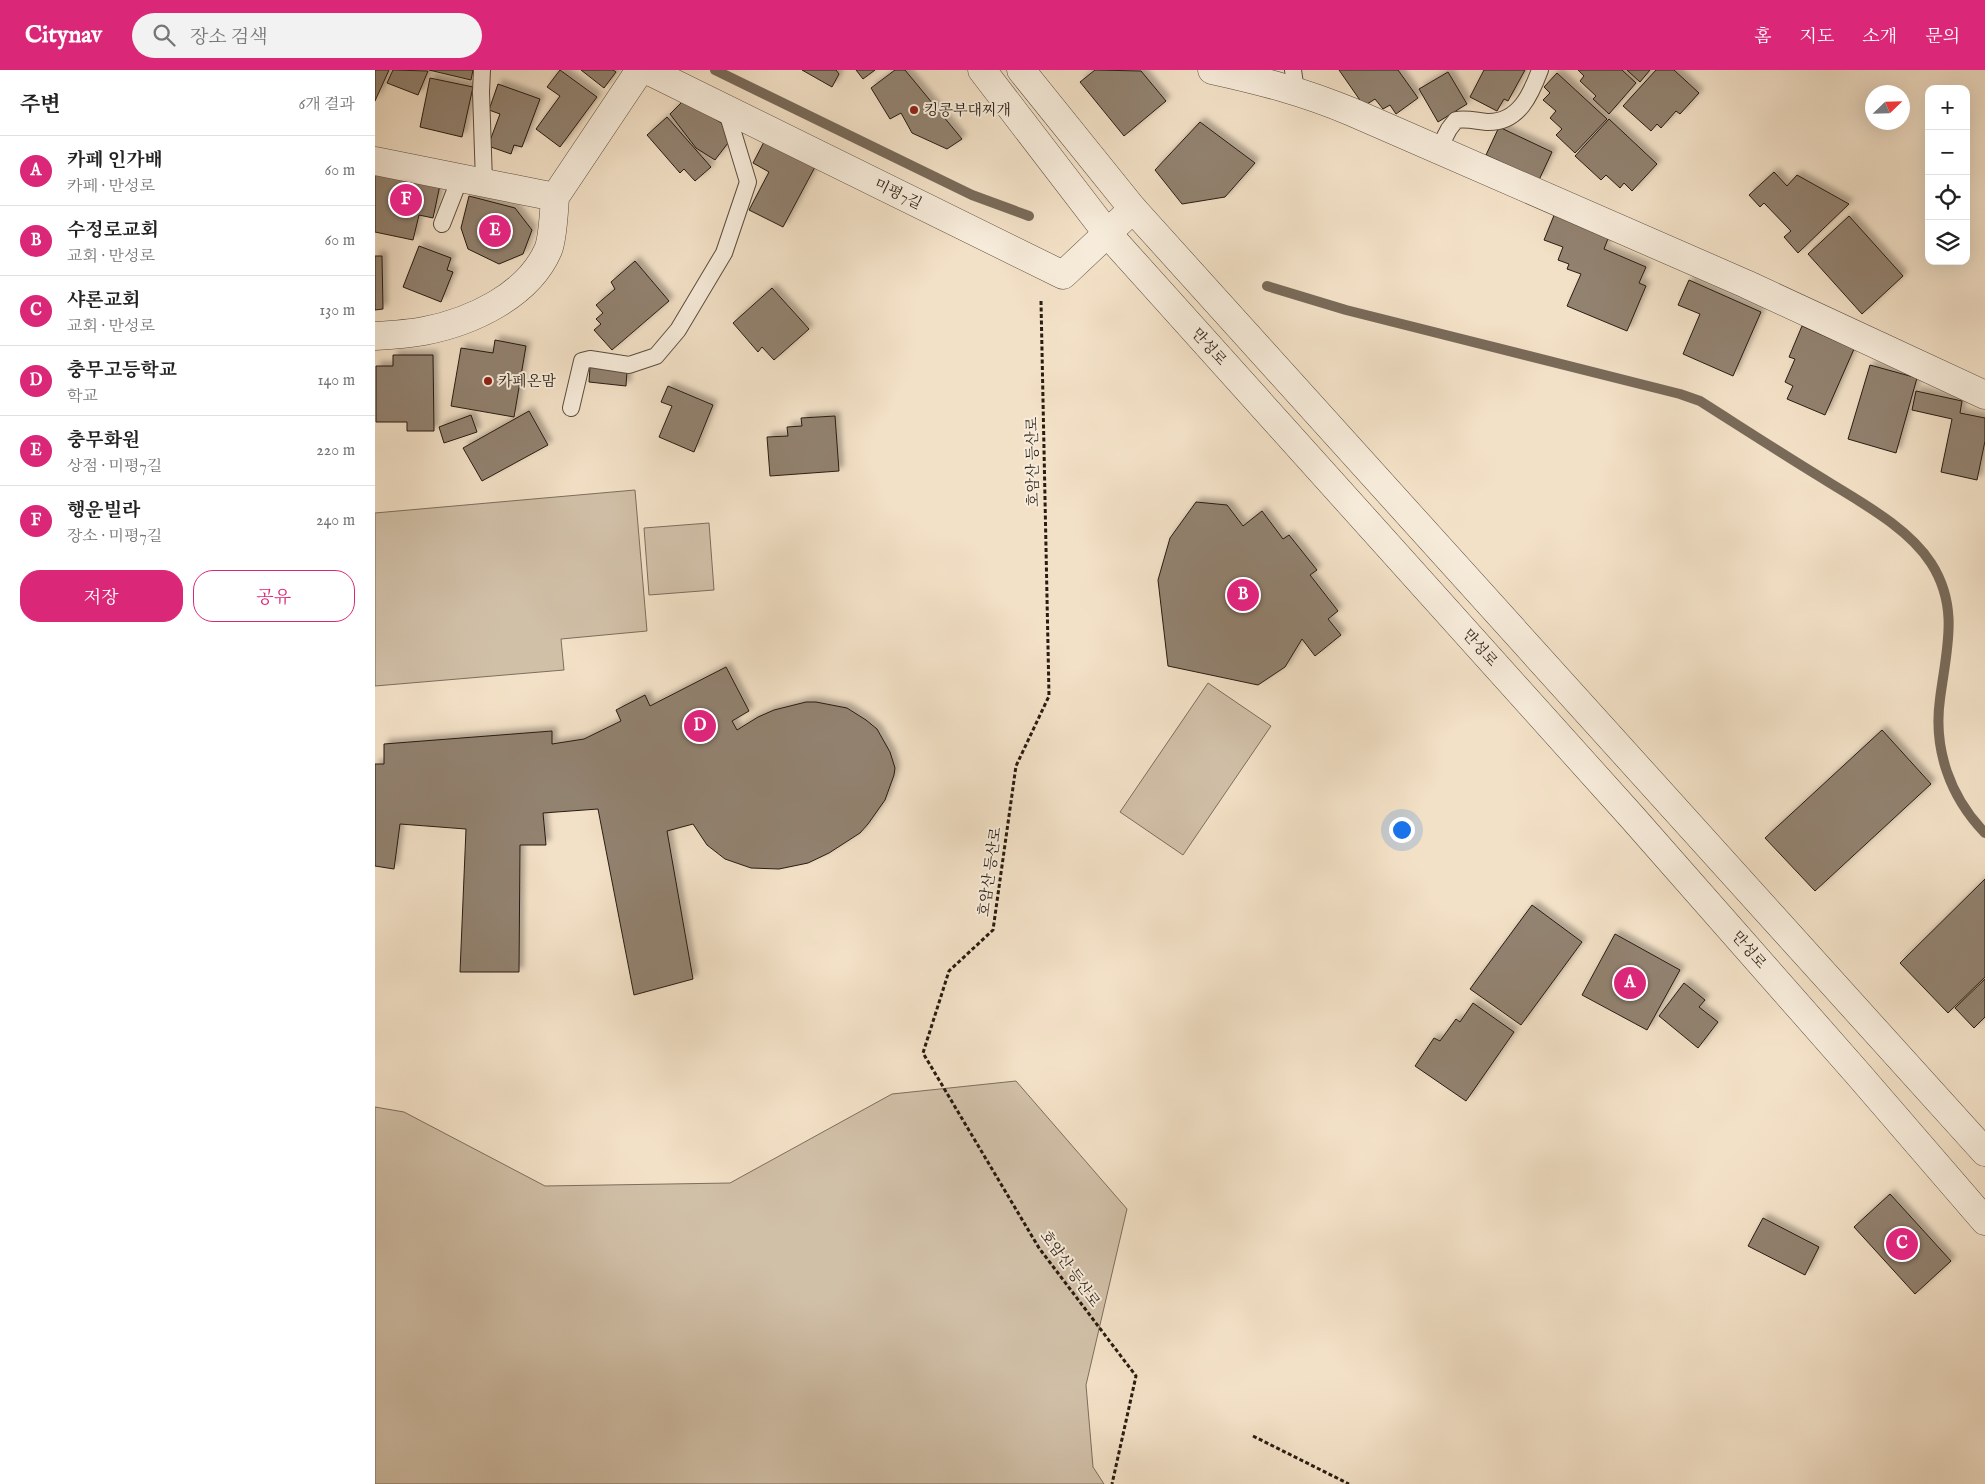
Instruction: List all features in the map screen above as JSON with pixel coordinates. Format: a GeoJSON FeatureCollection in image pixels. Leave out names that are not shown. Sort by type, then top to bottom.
{"type":"FeatureCollection","features":[{"type":"Feature","properties":{"kind":"street"},"geometry":{"type":"LineString","coordinates":[[375,336],[426,331],[462,321],[493,306],[517,290],[535,272],[549,248],[555,197],[640,70]]}},
{"type":"Feature","properties":{"kind":"street","name":"미평7길"},"geometry":{"type":"LineString","coordinates":[[647,70],[1063,275],[1133,209]]}},
{"type":"Feature","properties":{"kind":"street"},"geometry":{"type":"LineString","coordinates":[[1021,70],[1133,209],[1985,1152]]}},
{"type":"Feature","properties":{"kind":"street"},"geometry":{"type":"LineString","coordinates":[[1212,70],[1272,83],[1295,80],[1352,112],[1746,284],[1985,395]]}},
{"type":"Feature","properties":{"kind":"street","name":"만성로"},"geometry":{"type":"LineString","coordinates":[[985,71],[1107,232],[1632,817],[1985,1221]]}},
{"type":"Feature","properties":{"kind":"street"},"geometry":{"type":"LineString","coordinates":[[375,161],[555,197]]}},
{"type":"Feature","properties":{"kind":"lane"},"geometry":{"type":"LineString","coordinates":[[442,224],[472,180],[481,115],[482,70]]}},
{"type":"Feature","properties":{"kind":"lane"},"geometry":{"type":"LineString","coordinates":[[1439,150],[1449,129],[1456,120],[1495,122],[1512,115],[1528,99],[1540,70]]}},
{"type":"Feature","properties":{"kind":"lane"},"geometry":{"type":"LineString","coordinates":[[571,408],[582,361],[590,359],[629,365],[656,356],[678,330],[723,253],[748,182],[726,109]]}},
{"type":"Feature","properties":{"kind":"path","name":"호암산 등산로"},"geometry":{"type":"LineString","coordinates":[[1041,300],[1049,696],[1016,766],[993,930],[949,971],[923,1053],[1039,1248],[1137,1376],[1111,1484]]}},
{"type":"Feature","properties":{"kind":"path"},"geometry":{"type":"LineString","coordinates":[[1253,1436],[1349,1484]]}},
{"type":"Feature","properties":{"kind":"shaded area"},"geometry":{"type":"Polygon","coordinates":[[[635,490],[647,631],[561,639],[564,670],[375,686],[375,513],[635,490]]]}},
{"type":"Feature","properties":{"kind":"shaded area"},"geometry":{"type":"Polygon","coordinates":[[[709,523],[714,590],[649,595],[644,528],[709,523]]]}},
{"type":"Feature","properties":{"kind":"shaded area"},"geometry":{"type":"Polygon","coordinates":[[[1208,683],[1271,726],[1183,855],[1120,812],[1208,683]]]}},
{"type":"Feature","properties":{"kind":"shaded area"},"geometry":{"type":"Polygon","coordinates":[[[1016,1081],[1127,1209],[1086,1385],[1093,1467],[1104,1484],[375,1484],[375,1107],[404,1112],[545,1186],[730,1183],[892,1094],[1016,1081]]]}},
{"type":"Feature","properties":{"kind":"building"},"geometry":{"type":"Polygon","coordinates":[[[375,70],[389,70],[375,101],[375,70]]]}},
{"type":"Feature","properties":{"kind":"building"},"geometry":{"type":"Polygon","coordinates":[[[393,70],[428,71],[418,95],[387,83],[393,70]]]}},
{"type":"Feature","properties":{"kind":"building"},"geometry":{"type":"Polygon","coordinates":[[[429,70],[473,70],[471,80],[429,70]]]}},
{"type":"Feature","properties":{"kind":"building"},"geometry":{"type":"Polygon","coordinates":[[[560,70],[597,97],[560,147],[536,129],[560,96],[547,87],[560,70]]]}},
{"type":"Feature","properties":{"kind":"building"},"geometry":{"type":"Polygon","coordinates":[[[581,70],[613,70],[616,72],[604,88],[581,70]]]}},
{"type":"Feature","properties":{"kind":"building"},"geometry":{"type":"Polygon","coordinates":[[[802,70],[836,70],[839,74],[832,87],[802,70]]]}},
{"type":"Feature","properties":{"kind":"building"},"geometry":{"type":"Polygon","coordinates":[[[856,70],[875,70],[863,79],[856,70]]]}},
{"type":"Feature","properties":{"kind":"building"},"geometry":{"type":"Polygon","coordinates":[[[895,70],[905,70],[962,139],[947,149],[912,133],[901,113],[890,119],[871,88],[895,70]]]}},
{"type":"Feature","properties":{"kind":"building"},"geometry":{"type":"Polygon","coordinates":[[[1095,70],[1141,71],[1166,101],[1124,136],[1080,82],[1095,70]]]}},
{"type":"Feature","properties":{"kind":"building"},"geometry":{"type":"Polygon","coordinates":[[[1339,70],[1398,70],[1418,98],[1396,114],[1390,105],[1383,109],[1375,99],[1364,106],[1339,70]]]}},
{"type":"Feature","properties":{"kind":"building"},"geometry":{"type":"Polygon","coordinates":[[[1484,70],[1525,70],[1508,101],[1504,99],[1497,111],[1470,97],[1484,70]]]}},
{"type":"Feature","properties":{"kind":"building"},"geometry":{"type":"Polygon","coordinates":[[[1578,70],[1622,70],[1636,83],[1609,114],[1593,99],[1596,96],[1580,81],[1584,76],[1578,70]]]}},
{"type":"Feature","properties":{"kind":"building"},"geometry":{"type":"Polygon","coordinates":[[[1627,70],[1650,70],[1640,82],[1627,70]]]}},
{"type":"Feature","properties":{"kind":"building"},"geometry":{"type":"Polygon","coordinates":[[[1656,70],[1674,70],[1699,93],[1680,114],[1676,111],[1661,128],[1657,124],[1651,131],[1623,106],[1656,70]]]}},
{"type":"Feature","properties":{"kind":"building"},"geometry":{"type":"Polygon","coordinates":[[[1448,72],[1467,104],[1438,122],[1419,89],[1448,72]]]}},
{"type":"Feature","properties":{"kind":"building"},"geometry":{"type":"Polygon","coordinates":[[[1557,73],[1607,119],[1575,153],[1556,135],[1562,129],[1550,118],[1556,111],[1543,100],[1550,93],[1544,87],[1557,73]]]}},
{"type":"Feature","properties":{"kind":"building"},"geometry":{"type":"Polygon","coordinates":[[[430,78],[473,87],[462,137],[420,127],[430,78]]]}},
{"type":"Feature","properties":{"kind":"building"},"geometry":{"type":"Polygon","coordinates":[[[498,84],[540,99],[522,147],[514,145],[511,154],[488,146],[500,114],[489,110],[498,84]]]}},
{"type":"Feature","properties":{"kind":"building"},"geometry":{"type":"Polygon","coordinates":[[[684,100],[728,127],[731,139],[715,160],[696,148],[670,114],[684,100]]]}},
{"type":"Feature","properties":{"kind":"building"},"geometry":{"type":"Polygon","coordinates":[[[667,117],[711,167],[695,181],[684,169],[680,173],[647,135],[667,117]]]}},
{"type":"Feature","properties":{"kind":"building"},"geometry":{"type":"Polygon","coordinates":[[[1609,119],[1657,164],[1632,191],[1624,183],[1620,188],[1606,175],[1601,180],[1575,156],[1609,119]]]}},
{"type":"Feature","properties":{"kind":"building"},"geometry":{"type":"Polygon","coordinates":[[[1200,122],[1255,163],[1225,197],[1182,204],[1155,170],[1200,122]]]}},
{"type":"Feature","properties":{"kind":"building"},"geometry":{"type":"Polygon","coordinates":[[[1499,127],[1552,152],[1539,180],[1486,155],[1499,127]]]}},
{"type":"Feature","properties":{"kind":"building"},"geometry":{"type":"Polygon","coordinates":[[[765,140],[815,167],[783,227],[749,210],[769,172],[753,163],[765,140]]]}},
{"type":"Feature","properties":{"kind":"building"},"geometry":{"type":"Polygon","coordinates":[[[375,171],[440,185],[433,218],[419,215],[413,240],[375,232],[375,171]]]}},
{"type":"Feature","properties":{"kind":"building"},"geometry":{"type":"Polygon","coordinates":[[[1774,172],[1787,186],[1797,175],[1849,204],[1798,253],[1784,237],[1791,231],[1764,203],[1760,207],[1749,195],[1774,172]]]}},
{"type":"Feature","properties":{"kind":"building"},"geometry":{"type":"Polygon","coordinates":[[[469,196],[515,208],[532,230],[523,254],[499,264],[468,249],[461,228],[469,196]]]}},
{"type":"Feature","properties":{"kind":"building"},"geometry":{"type":"Polygon","coordinates":[[[1555,213],[1609,236],[1604,249],[1646,267],[1639,283],[1646,286],[1627,331],[1567,306],[1581,274],[1567,269],[1569,264],[1558,260],[1563,247],[1544,240],[1555,213]]]}},
{"type":"Feature","properties":{"kind":"building"},"geometry":{"type":"Polygon","coordinates":[[[1849,216],[1903,276],[1862,314],[1808,254],[1849,216]]]}},
{"type":"Feature","properties":{"kind":"building"},"geometry":{"type":"Polygon","coordinates":[[[419,246],[451,258],[447,270],[453,272],[441,302],[403,287],[419,246]]]}},
{"type":"Feature","properties":{"kind":"building"},"geometry":{"type":"Polygon","coordinates":[[[375,256],[382,256],[383,309],[375,310],[375,256]]]}},
{"type":"Feature","properties":{"kind":"building"},"geometry":{"type":"Polygon","coordinates":[[[635,261],[669,301],[612,350],[594,330],[601,324],[596,319],[603,313],[596,305],[615,289],[611,282],[635,261]]]}},
{"type":"Feature","properties":{"kind":"building"},"geometry":{"type":"Polygon","coordinates":[[[1689,280],[1761,312],[1733,376],[1683,354],[1700,314],[1678,305],[1689,280]]]}},
{"type":"Feature","properties":{"kind":"building"},"geometry":{"type":"Polygon","coordinates":[[[772,288],[809,329],[774,360],[762,347],[758,352],[733,323],[772,288]]]}},
{"type":"Feature","properties":{"kind":"building"},"geometry":{"type":"Polygon","coordinates":[[[1802,326],[1854,349],[1825,415],[1787,399],[1793,386],[1785,382],[1795,359],[1789,357],[1802,326]]]}},
{"type":"Feature","properties":{"kind":"building"},"geometry":{"type":"Polygon","coordinates":[[[495,340],[526,346],[514,417],[451,406],[461,348],[493,353],[495,340]]]}},
{"type":"Feature","properties":{"kind":"building"},"geometry":{"type":"Polygon","coordinates":[[[393,355],[433,355],[434,431],[407,431],[407,422],[376,422],[376,366],[393,366],[393,355]]]}},
{"type":"Feature","properties":{"kind":"building"},"geometry":{"type":"Polygon","coordinates":[[[1870,365],[1917,378],[1896,453],[1848,439],[1870,365]]]}},
{"type":"Feature","properties":{"kind":"building"},"geometry":{"type":"Polygon","coordinates":[[[590,367],[627,371],[626,386],[589,382],[590,367]]]}},
{"type":"Feature","properties":{"kind":"building"},"geometry":{"type":"Polygon","coordinates":[[[668,386],[713,405],[694,452],[659,437],[672,406],[661,402],[668,386]]]}},
{"type":"Feature","properties":{"kind":"building"},"geometry":{"type":"Polygon","coordinates":[[[1916,391],[1962,401],[1960,413],[1985,418],[1985,441],[1977,480],[1941,472],[1952,419],[1912,410],[1916,391]]]}},
{"type":"Feature","properties":{"kind":"building"},"geometry":{"type":"Polygon","coordinates":[[[529,411],[548,445],[482,481],[463,448],[529,411]]]}},
{"type":"Feature","properties":{"kind":"building"},"geometry":{"type":"Polygon","coordinates":[[[471,415],[477,432],[444,443],[439,427],[471,415]]]}},
{"type":"Feature","properties":{"kind":"building"},"geometry":{"type":"Polygon","coordinates":[[[835,416],[839,471],[770,476],[767,437],[788,436],[787,427],[802,426],[801,418],[835,416]]]}},
{"type":"Feature","properties":{"kind":"building"},"geometry":{"type":"Polygon","coordinates":[[[1196,502],[1227,505],[1243,526],[1262,511],[1283,539],[1289,535],[1317,570],[1310,575],[1338,611],[1328,619],[1341,635],[1315,656],[1302,639],[1285,667],[1258,685],[1168,666],[1158,580],[1170,538],[1196,502]]]}},
{"type":"Feature","properties":{"kind":"building"},"geometry":{"type":"Polygon","coordinates":[[[726,667],[749,711],[732,721],[737,730],[774,710],[806,702],[847,708],[877,729],[890,752],[895,768],[885,800],[868,824],[860,833],[829,853],[808,863],[779,869],[751,868],[725,859],[707,845],[693,824],[667,831],[693,979],[634,995],[598,809],[543,813],[546,845],[520,845],[519,972],[460,972],[466,829],[400,824],[394,869],[375,866],[375,764],[384,764],[384,744],[552,731],[552,744],[584,739],[621,721],[616,710],[645,695],[650,706],[726,667]]]}},
{"type":"Feature","properties":{"kind":"building"},"geometry":{"type":"Polygon","coordinates":[[[1882,730],[1931,784],[1815,891],[1765,838],[1882,730]]]}},
{"type":"Feature","properties":{"kind":"building"},"geometry":{"type":"Polygon","coordinates":[[[1985,879],[1985,977],[1948,1013],[1900,963],[1985,879]]]}},
{"type":"Feature","properties":{"kind":"building"},"geometry":{"type":"Polygon","coordinates":[[[1532,905],[1582,942],[1521,1025],[1470,989],[1532,905]]]}},
{"type":"Feature","properties":{"kind":"building"},"geometry":{"type":"Polygon","coordinates":[[[1615,934],[1680,970],[1647,1030],[1582,995],[1615,934]]]}},
{"type":"Feature","properties":{"kind":"building"},"geometry":{"type":"Polygon","coordinates":[[[1985,979],[1985,1017],[1974,1028],[1955,1008],[1985,979]]]}},
{"type":"Feature","properties":{"kind":"building"},"geometry":{"type":"Polygon","coordinates":[[[1684,983],[1705,1000],[1699,1007],[1718,1022],[1698,1048],[1659,1016],[1684,983]]]}},
{"type":"Feature","properties":{"kind":"building"},"geometry":{"type":"Polygon","coordinates":[[[1473,1003],[1514,1032],[1466,1101],[1415,1066],[1434,1038],[1440,1041],[1456,1019],[1460,1022],[1473,1003]]]}},
{"type":"Feature","properties":{"kind":"building"},"geometry":{"type":"Polygon","coordinates":[[[1890,1194],[1951,1261],[1915,1294],[1854,1227],[1890,1194]]]}},
{"type":"Feature","properties":{"kind":"building"},"geometry":{"type":"Polygon","coordinates":[[[1763,1218],[1819,1247],[1805,1275],[1748,1246],[1763,1218]]]}},
{"type":"Feature","properties":{"kind":"waterway"},"geometry":{"type":"LineString","coordinates":[[715,70],[972,195],[1029,216]]}},
{"type":"Feature","properties":{"kind":"waterway"},"geometry":{"type":"LineString","coordinates":[[1267,286],[1346,310],[1680,394],[1700,401],[1881,515],[1909,537],[1921,550],[1940,580],[1945,596],[1949,630],[1938,718],[1942,754],[1947,771],[1962,804],[1985,833]]}},
{"type":"Feature","properties":{"kind":"place","name":"킹콩부대찌개"},"geometry":{"type":"Point","coordinates":[914,110]}},
{"type":"Feature","properties":{"kind":"place","name":"행운빌라"},"geometry":{"type":"Point","coordinates":[406,200]}},
{"type":"Feature","properties":{"kind":"place","name":"충무화원"},"geometry":{"type":"Point","coordinates":[495,231]}},
{"type":"Feature","properties":{"kind":"place","name":"카페온맘"},"geometry":{"type":"Point","coordinates":[488,381]}},
{"type":"Feature","properties":{"kind":"place","name":"수정로교회"},"geometry":{"type":"Point","coordinates":[1243,595]}},
{"type":"Feature","properties":{"kind":"place","name":"충무고등학교"},"geometry":{"type":"Point","coordinates":[700,726]}},
{"type":"Feature","properties":{"kind":"place","name":"카페 인가배"},"geometry":{"type":"Point","coordinates":[1630,983]}},
{"type":"Feature","properties":{"kind":"place","name":"샤론교회"},"geometry":{"type":"Point","coordinates":[1902,1244]}}]}
